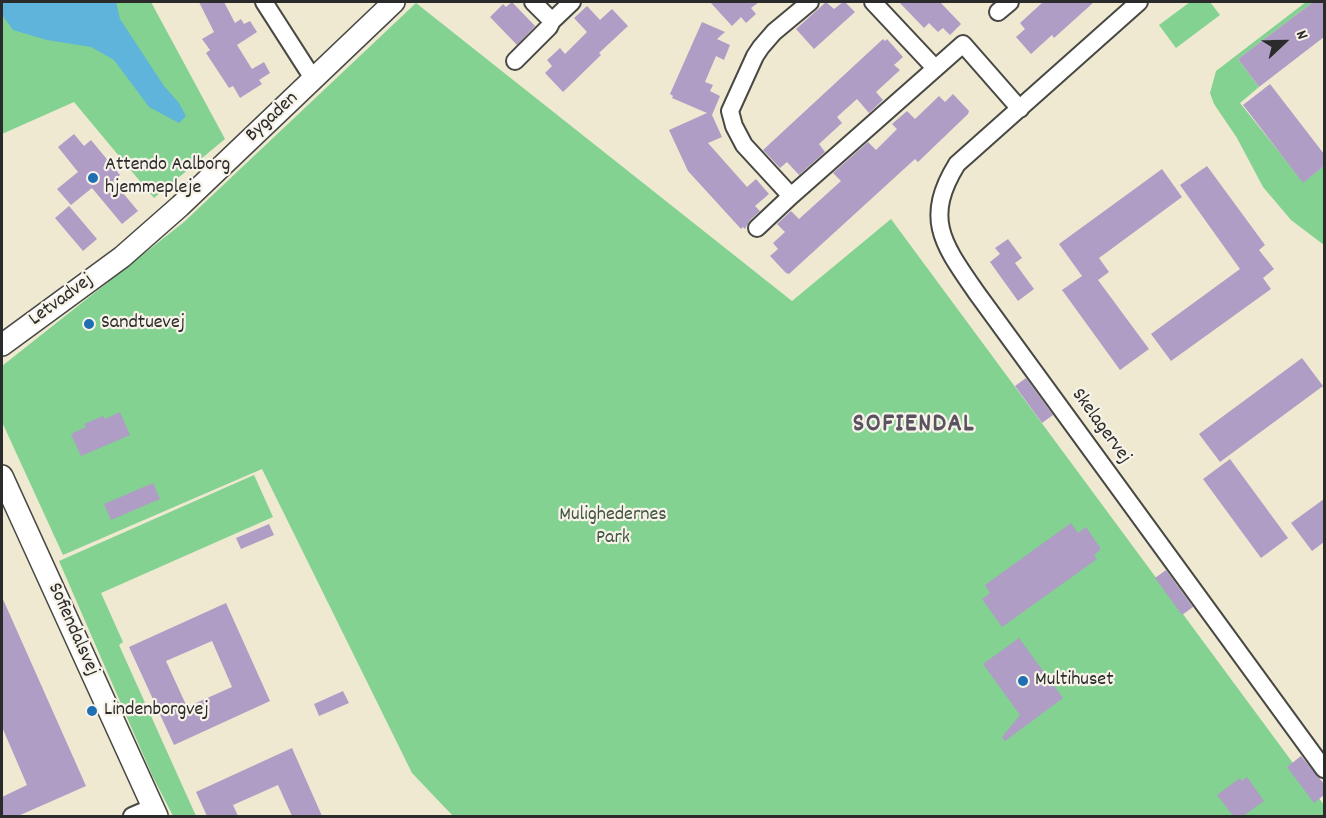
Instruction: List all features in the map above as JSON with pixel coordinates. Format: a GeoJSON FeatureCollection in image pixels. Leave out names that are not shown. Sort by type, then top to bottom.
{"type":"FeatureCollection","features":[{"type":"Feature","properties":{"kind":"street"},"geometry":{"type":"LineString","coordinates":[[264,2],[314,80]]}},
{"type":"Feature","properties":{"kind":"street","name":"Bygaden"},"geometry":{"type":"LineString","coordinates":[[122,257],[180,206],[394,2]]}},
{"type":"Feature","properties":{"kind":"street"},"geometry":{"type":"LineString","coordinates":[[533,2],[552,21]]}},
{"type":"Feature","properties":{"kind":"street"},"geometry":{"type":"LineString","coordinates":[[514,61],[572,2]]}},
{"type":"Feature","properties":{"kind":"street"},"geometry":{"type":"LineString","coordinates":[[791,196],[744,145],[734,126],[730,111],[761,47],[774,32],[810,2]]}},
{"type":"Feature","properties":{"kind":"street"},"geometry":{"type":"LineString","coordinates":[[873,2],[935,68]]}},
{"type":"Feature","properties":{"kind":"street","name":"Skelagervej"},"geometry":{"type":"LineString","coordinates":[[1139,2],[957,164],[945,182],[939,202],[938,218],[942,239],[983,302],[1324,769]]}},
{"type":"Feature","properties":{"kind":"street"},"geometry":{"type":"LineString","coordinates":[[757,228],[963,44],[1020,109]]}},
{"type":"Feature","properties":{"kind":"street","name":"Letvadvej"},"geometry":{"type":"LineString","coordinates":[[2,345],[122,257]]}},
{"type":"Feature","properties":{"kind":"street","name":"Sofiendalsvej"},"geometry":{"type":"LineString","coordinates":[[2,476],[155,812]]}},
{"type":"Feature","properties":{"kind":"street"},"geometry":{"type":"LineString","coordinates":[[132,816],[155,812]]}},
{"type":"Feature","properties":{"kind":"green space"},"geometry":{"type":"Polygon","coordinates":[[[2,2],[151,2],[225,139],[154,198],[74,102],[2,134],[2,2]]]}},
{"type":"Feature","properties":{"kind":"green space"},"geometry":{"type":"Polygon","coordinates":[[[1190,2],[1210,2],[1220,15],[1176,48],[1159,25],[1190,2]]]}},
{"type":"Feature","properties":{"kind":"green space"},"geometry":{"type":"Polygon","coordinates":[[[1306,2],[1313,2],[1238,59],[1259,87],[1240,103],[1303,182],[1324,166],[1324,245],[1291,220],[1263,187],[1237,138],[1214,104],[1210,93],[1216,71],[1306,2]]]}},
{"type":"Feature","properties":{"kind":"green space","name":"Mulighedernes Park"},"geometry":{"type":"Polygon","coordinates":[[[416,3],[792,301],[891,219],[1324,805],[1324,816],[453,816],[412,773],[262,469],[63,555],[2,422],[2,366],[184,222],[416,3]]]}},
{"type":"Feature","properties":{"kind":"green space"},"geometry":{"type":"Polygon","coordinates":[[[254,475],[273,517],[101,593],[123,642],[119,645],[196,816],[173,816],[152,775],[59,561],[254,475]]]}},
{"type":"Feature","properties":{"kind":"water"},"geometry":{"type":"Polygon","coordinates":[[[2,2],[116,2],[120,19],[186,116],[179,123],[149,107],[114,60],[91,47],[47,40],[13,30],[2,15],[2,2]]]}},
{"type":"Feature","properties":{"kind":"building"},"geometry":{"type":"Polygon","coordinates":[[[199,2],[224,2],[235,23],[241,19],[244,24],[250,21],[257,32],[237,45],[252,69],[264,62],[270,73],[259,80],[262,84],[240,98],[233,86],[229,88],[206,53],[210,50],[202,39],[214,32],[199,2]]]}},
{"type":"Feature","properties":{"kind":"building"},"geometry":{"type":"Polygon","coordinates":[[[512,2],[535,26],[517,45],[490,17],[503,4],[506,7],[512,2]]]}},
{"type":"Feature","properties":{"kind":"building"},"geometry":{"type":"Polygon","coordinates":[[[710,2],[759,2],[751,8],[756,14],[746,23],[741,17],[732,26],[710,2]]]}},
{"type":"Feature","properties":{"kind":"building"},"geometry":{"type":"Polygon","coordinates":[[[826,2],[834,9],[845,2],[855,12],[814,49],[796,29],[826,2]]]}},
{"type":"Feature","properties":{"kind":"building"},"geometry":{"type":"Polygon","coordinates":[[[899,2],[940,2],[961,24],[950,35],[943,28],[938,32],[929,23],[924,28],[899,2]]]}},
{"type":"Feature","properties":{"kind":"building"},"geometry":{"type":"Polygon","coordinates":[[[1043,2],[1094,2],[1054,38],[1052,35],[1031,54],[1016,37],[1025,29],[1020,23],[1043,2]]]}},
{"type":"Feature","properties":{"kind":"building"},"geometry":{"type":"Polygon","coordinates":[[[1313,2],[1324,2],[1324,37],[1259,87],[1238,59],[1313,2]]]}},
{"type":"Feature","properties":{"kind":"building"},"geometry":{"type":"Polygon","coordinates":[[[587,6],[600,20],[612,9],[628,26],[563,92],[545,73],[552,66],[547,60],[560,48],[565,54],[587,32],[574,18],[587,6]]]}},
{"type":"Feature","properties":{"kind":"building"},"geometry":{"type":"Polygon","coordinates":[[[702,22],[725,32],[717,39],[730,45],[724,60],[716,56],[705,82],[713,85],[710,91],[720,96],[712,115],[722,137],[708,143],[747,187],[756,179],[769,194],[755,206],[760,211],[750,220],[745,229],[743,227],[741,229],[688,171],[669,130],[707,113],[672,98],[670,94],[702,22]]]}},
{"type":"Feature","properties":{"kind":"building"},"geometry":{"type":"Polygon","coordinates":[[[883,39],[885,41],[887,39],[903,57],[894,65],[900,70],[876,92],[883,100],[869,113],[857,99],[837,117],[842,123],[819,144],[825,152],[799,175],[787,162],[780,168],[763,150],[883,39]]]}},
{"type":"Feature","properties":{"kind":"building"},"geometry":{"type":"Polygon","coordinates":[[[1270,84],[1324,154],[1324,166],[1303,183],[1243,105],[1270,84]]]}},
{"type":"Feature","properties":{"kind":"building"},"geometry":{"type":"Polygon","coordinates":[[[953,94],[969,111],[968,114],[918,162],[915,159],[789,274],[786,273],[770,256],[778,249],[773,243],[785,232],[777,224],[791,211],[799,219],[841,181],[833,173],[868,142],[876,150],[897,129],[892,124],[907,111],[915,119],[939,96],[945,102],[953,94]]]}},
{"type":"Feature","properties":{"kind":"building","name":"Attendo Aalborg hjemmepleje"},"geometry":{"type":"Polygon","coordinates":[[[74,134],[84,146],[91,140],[120,175],[113,181],[138,211],[122,224],[92,188],[71,205],[57,189],[78,172],[58,147],[74,134]]]}},
{"type":"Feature","properties":{"kind":"building"},"geometry":{"type":"Polygon","coordinates":[[[1207,166],[1265,245],[1259,250],[1274,269],[1263,278],[1271,289],[1171,361],[1151,334],[1240,269],[1180,185],[1207,166]]]}},
{"type":"Feature","properties":{"kind":"building"},"geometry":{"type":"Polygon","coordinates":[[[1162,169],[1182,197],[1099,258],[1109,272],[1098,280],[1149,349],[1120,370],[1062,290],[1082,276],[1059,244],[1162,169]]]}},
{"type":"Feature","properties":{"kind":"building","name":"Attendo Aalborg hjemmepleje"},"geometry":{"type":"Polygon","coordinates":[[[69,206],[97,239],[83,251],[55,218],[69,206]]]}},
{"type":"Feature","properties":{"kind":"building"},"geometry":{"type":"Polygon","coordinates":[[[1008,239],[1022,258],[1015,263],[1034,289],[1018,301],[990,262],[1000,254],[995,248],[1008,239]]]}},
{"type":"Feature","properties":{"kind":"building"},"geometry":{"type":"Polygon","coordinates":[[[1302,358],[1323,386],[1220,462],[1199,434],[1302,358]]]}},
{"type":"Feature","properties":{"kind":"building"},"geometry":{"type":"Polygon","coordinates":[[[1026,378],[1053,415],[1042,423],[1015,386],[1026,378]]]}},
{"type":"Feature","properties":{"kind":"building"},"geometry":{"type":"Polygon","coordinates":[[[120,412],[130,435],[81,456],[71,434],[86,427],[84,424],[103,416],[105,419],[120,412]]]}},
{"type":"Feature","properties":{"kind":"building"},"geometry":{"type":"Polygon","coordinates":[[[1230,459],[1288,538],[1261,558],[1203,479],[1230,459]]]}},
{"type":"Feature","properties":{"kind":"building"},"geometry":{"type":"Polygon","coordinates":[[[153,483],[160,499],[111,520],[104,504],[153,483]]]}},
{"type":"Feature","properties":{"kind":"building"},"geometry":{"type":"Polygon","coordinates":[[[1324,499],[1324,542],[1312,551],[1291,523],[1324,499]]]}},
{"type":"Feature","properties":{"kind":"building"},"geometry":{"type":"Polygon","coordinates":[[[1071,523],[1078,533],[1086,527],[1101,549],[1094,555],[1097,559],[1002,627],[982,599],[990,593],[985,585],[1071,523]]]}},
{"type":"Feature","properties":{"kind":"building"},"geometry":{"type":"Polygon","coordinates":[[[269,524],[274,535],[241,549],[236,538],[269,524]]]}},
{"type":"Feature","properties":{"kind":"building"},"geometry":{"type":"Polygon","coordinates":[[[1166,570],[1193,607],[1182,615],[1155,578],[1166,570]]]}},
{"type":"Feature","properties":{"kind":"building"},"geometry":{"type":"Polygon","coordinates":[[[2,597],[86,786],[18,816],[2,816],[2,797],[27,785],[2,727],[2,597]]]}},
{"type":"Feature","properties":{"kind":"building"},"geometry":{"type":"Polygon","coordinates":[[[226,603],[270,701],[174,745],[129,647],[226,603]],[[212,641],[166,661],[187,707],[232,687],[212,641]]]}},
{"type":"Feature","properties":{"kind":"building","name":"Multihuset"},"geometry":{"type":"Polygon","coordinates":[[[1019,638],[1063,698],[1005,741],[1002,737],[1020,715],[983,664],[1019,638]]]}},
{"type":"Feature","properties":{"kind":"building"},"geometry":{"type":"Polygon","coordinates":[[[343,691],[349,703],[319,716],[314,704],[343,691]]]}},
{"type":"Feature","properties":{"kind":"building"},"geometry":{"type":"Polygon","coordinates":[[[292,748],[322,816],[292,816],[278,785],[233,805],[238,816],[207,816],[196,792],[292,748]]]}},
{"type":"Feature","properties":{"kind":"building"},"geometry":{"type":"Polygon","coordinates":[[[1301,756],[1324,784],[1324,795],[1314,803],[1287,767],[1301,756]]]}},
{"type":"Feature","properties":{"kind":"building"},"geometry":{"type":"Polygon","coordinates":[[[1247,777],[1264,801],[1243,816],[1233,816],[1217,795],[1240,778],[1242,781],[1247,777]]]}},
{"type":"Feature","properties":{"kind":"place","name":"Attendo Aalborg hjemmepleje"},"geometry":{"type":"Point","coordinates":[93,178]}},
{"type":"Feature","properties":{"kind":"place","name":"Sandtuevej"},"geometry":{"type":"Point","coordinates":[89,324]}},
{"type":"Feature","properties":{"kind":"place","name":"Multihuset"},"geometry":{"type":"Point","coordinates":[1023,681]}},
{"type":"Feature","properties":{"kind":"place","name":"Lindenborgvej"},"geometry":{"type":"Point","coordinates":[92,711]}},
{"type":"Feature","properties":{"kind":"district","name":"SOFIENDAL"},"geometry":{"type":"Point","coordinates":[914,426]}}]}
